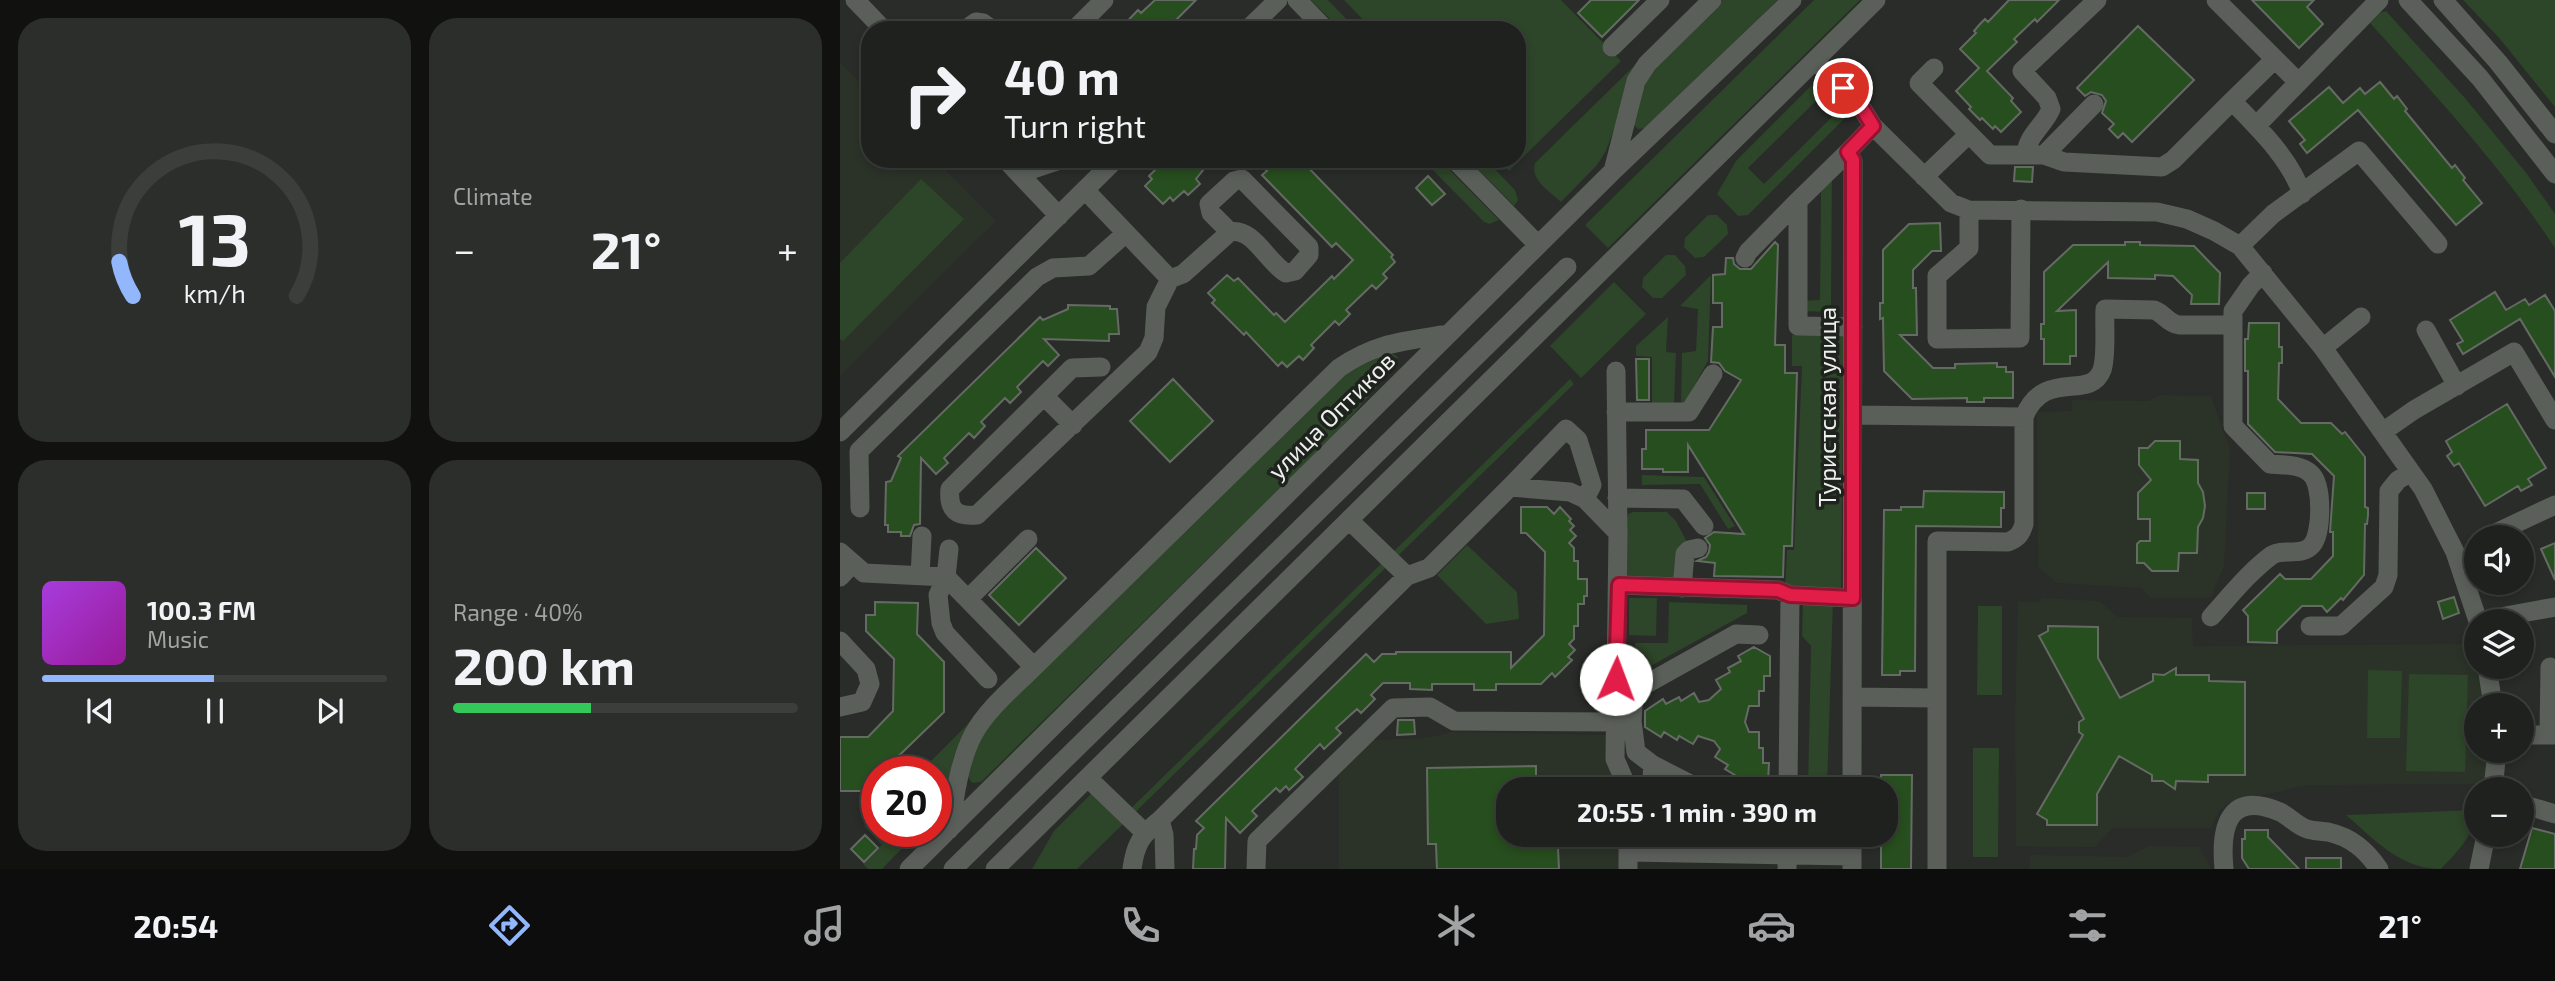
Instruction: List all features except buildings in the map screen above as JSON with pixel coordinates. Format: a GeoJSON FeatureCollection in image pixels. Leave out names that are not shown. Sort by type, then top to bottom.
{"type":"FeatureCollection","features":[{"type":"Feature","properties":{"kind":"street"},"geometry":{"type":"LineString","coordinates":[[855,0],[875,21]]}},
{"type":"Feature","properties":{"kind":"street"},"geometry":{"type":"LineString","coordinates":[[1083,21],[1104,0]]}},
{"type":"Feature","properties":{"kind":"street"},"geometry":{"type":"LineString","coordinates":[[1256,21],[1278,0]]}},
{"type":"Feature","properties":{"kind":"street"},"geometry":{"type":"LineString","coordinates":[[1297,0],[1317,21]]}},
{"type":"Feature","properties":{"kind":"street"},"geometry":{"type":"LineString","coordinates":[[1612,47],[1660,0]]}},
{"type":"Feature","properties":{"kind":"street"},"geometry":{"type":"LineString","coordinates":[[1612,171],[1636,80],[1647,64],[1712,0]]}},
{"type":"Feature","properties":{"kind":"street","name":"улица Оптиков"},"geometry":{"type":"LineString","coordinates":[[952,827],[1612,171],[1792,0]]}},
{"type":"Feature","properties":{"kind":"street"},"geometry":{"type":"LineString","coordinates":[[995,869],[1876,0]]}},
{"type":"Feature","properties":{"kind":"street"},"geometry":{"type":"LineString","coordinates":[[2035,155],[2026,144],[2047,119],[2051,109],[2047,98],[2022,71],[2097,0]]}},
{"type":"Feature","properties":{"kind":"street"},"geometry":{"type":"LineString","coordinates":[[2216,0],[2298,82]]}},
{"type":"Feature","properties":{"kind":"street"},"geometry":{"type":"LineString","coordinates":[[2256,126],[2379,0]]}},
{"type":"Feature","properties":{"kind":"street"},"geometry":{"type":"LineString","coordinates":[[2408,0],[2480,78],[2555,174]]}},
{"type":"Feature","properties":{"kind":"street"},"geometry":{"type":"LineString","coordinates":[[2443,0],[2498,62],[2555,134]]}},
{"type":"Feature","properties":{"kind":"street"},"geometry":{"type":"LineString","coordinates":[[1815,60],[1863,110],[1873,126],[1951,203],[1969,209],[2157,212],[2188,219],[2240,246],[2323,348],[2423,489],[2455,552],[2474,609]]}},
{"type":"Feature","properties":{"kind":"street"},"geometry":{"type":"LineString","coordinates":[[1934,68],[1919,83],[1990,155],[2035,155],[2064,162],[2162,167],[2174,160],[2274,60]]}},
{"type":"Feature","properties":{"kind":"street"},"geometry":{"type":"LineString","coordinates":[[2232,102],[2256,126],[2296,176],[2302,194]]}},
{"type":"Feature","properties":{"kind":"street"},"geometry":{"type":"LineString","coordinates":[[2035,155],[2094,104]]}},
{"type":"Feature","properties":{"kind":"street"},"geometry":{"type":"LineString","coordinates":[[1745,258],[1748,251],[1873,126]]}},
{"type":"Feature","properties":{"kind":"street"},"geometry":{"type":"LineString","coordinates":[[1924,177],[1969,134]]}},
{"type":"Feature","properties":{"kind":"street"},"geometry":{"type":"LineString","coordinates":[[2240,246],[2273,214],[2359,151],[2438,244]]}},
{"type":"Feature","properties":{"kind":"street","name":"Туристская улица"},"geometry":{"type":"LineString","coordinates":[[1848,152],[1853,160],[1852,777]]}},
{"type":"Feature","properties":{"kind":"street"},"geometry":{"type":"LineString","coordinates":[[1014,168],[1059,216]]}},
{"type":"Feature","properties":{"kind":"street"},"geometry":{"type":"LineString","coordinates":[[1023,178],[1035,168]]}},
{"type":"Feature","properties":{"kind":"street"},"geometry":{"type":"LineString","coordinates":[[840,432],[1107,168]]}},
{"type":"Feature","properties":{"kind":"street"},"geometry":{"type":"LineString","coordinates":[[1463,168],[1538,245]]}},
{"type":"Feature","properties":{"kind":"street"},"geometry":{"type":"LineString","coordinates":[[1101,368],[1072,368],[950,489],[949,502],[956,512],[966,516],[977,515],[1148,352],[1154,338],[1156,307],[1170,279],[1183,274],[1230,232],[1237,230],[1246,233],[1286,273],[1295,271],[1309,256],[1309,247],[1242,179],[1234,181],[1209,204],[1211,213],[1230,232]]}},
{"type":"Feature","properties":{"kind":"street"},"geometry":{"type":"LineString","coordinates":[[1086,190],[1170,279]]}},
{"type":"Feature","properties":{"kind":"street"},"geometry":{"type":"LineString","coordinates":[[1798,201],[1798,326],[1853,327]]}},
{"type":"Feature","properties":{"kind":"street"},"geometry":{"type":"LineString","coordinates":[[1969,209],[1969,248],[1937,276],[1937,338],[2020,338],[2021,209]]}},
{"type":"Feature","properties":{"kind":"street"},"geometry":{"type":"LineString","coordinates":[[860,508],[859,451],[1037,276],[1053,268],[1089,266],[1126,233]]}},
{"type":"Feature","properties":{"kind":"street"},"geometry":{"type":"LineString","coordinates":[[953,869],[1567,267]]}},
{"type":"Feature","properties":{"kind":"street"},"geometry":{"type":"LineString","coordinates":[[2211,617],[2274,553],[2298,552],[2310,548],[2319,534],[2319,487],[2311,474],[2297,466],[2270,464],[2233,426],[2233,311],[2263,273]]}},
{"type":"Feature","properties":{"kind":"street"},"geometry":{"type":"LineString","coordinates":[[1156,307],[1171,321]]}},
{"type":"Feature","properties":{"kind":"street"},"geometry":{"type":"LineString","coordinates":[[1937,869],[1937,541],[2008,542],[2016,539],[2022,532],[2024,417],[2028,406],[2045,390],[2087,385],[2097,379],[2103,367],[2105,309],[2154,310],[2161,312],[2171,324],[2233,326]]}},
{"type":"Feature","properties":{"kind":"street"},"geometry":{"type":"LineString","coordinates":[[2323,348],[2361,317]]}},
{"type":"Feature","properties":{"kind":"street"},"geometry":{"type":"LineString","coordinates":[[2426,330],[2457,386]]}},
{"type":"Feature","properties":{"kind":"street"},"geometry":{"type":"LineString","coordinates":[[952,815],[963,759],[973,735],[988,713],[1339,368],[1361,353],[1383,345],[1449,334]]}},
{"type":"Feature","properties":{"kind":"street"},"geometry":{"type":"LineString","coordinates":[[2384,431],[2414,410],[2514,352],[2555,420]]}},
{"type":"Feature","properties":{"kind":"street"},"geometry":{"type":"LineString","coordinates":[[1616,371],[1619,585],[1615,759],[1623,777]]}},
{"type":"Feature","properties":{"kind":"street"},"geometry":{"type":"LineString","coordinates":[[1616,412],[1689,412],[1713,374]]}},
{"type":"Feature","properties":{"kind":"street"},"geometry":{"type":"LineString","coordinates":[[1044,396],[1073,425]]}},
{"type":"Feature","properties":{"kind":"street"},"geometry":{"type":"LineString","coordinates":[[1853,415],[2024,417]]}},
{"type":"Feature","properties":{"kind":"street"},"geometry":{"type":"LineString","coordinates":[[1132,869],[1134,851],[1152,826],[1407,576],[1429,568],[1566,429],[1578,440],[1592,485],[1585,499]]}},
{"type":"Feature","properties":{"kind":"street"},"geometry":{"type":"LineString","coordinates":[[2311,626],[2341,626],[2384,587],[2390,566],[2389,491],[2398,480],[2411,472]]}},
{"type":"Feature","properties":{"kind":"street"},"geometry":{"type":"LineString","coordinates":[[1510,487],[1570,492],[1585,499],[1618,533]]}},
{"type":"Feature","properties":{"kind":"street"},"geometry":{"type":"LineString","coordinates":[[1617,498],[1683,499],[1704,526]]}},
{"type":"Feature","properties":{"kind":"street"},"geometry":{"type":"LineString","coordinates":[[2512,525],[2555,505]]}},
{"type":"Feature","properties":{"kind":"street"},"geometry":{"type":"LineString","coordinates":[[1349,520],[1407,576]]}},
{"type":"Feature","properties":{"kind":"street"},"geometry":{"type":"LineString","coordinates":[[920,576],[922,536]]}},
{"type":"Feature","properties":{"kind":"street"},"geometry":{"type":"LineString","coordinates":[[968,599],[1028,539]]}},
{"type":"Feature","properties":{"kind":"street"},"geometry":{"type":"LineString","coordinates":[[1682,588],[1685,554],[1698,548]]}},
{"type":"Feature","properties":{"kind":"street"},"geometry":{"type":"LineString","coordinates":[[2455,552],[2464,548]]}},
{"type":"Feature","properties":{"kind":"street"},"geometry":{"type":"LineString","coordinates":[[949,550],[946,577],[938,595],[941,623],[945,634],[988,679]]}},
{"type":"Feature","properties":{"kind":"street"},"geometry":{"type":"LineString","coordinates":[[1228,553],[1253,576]]}},
{"type":"Feature","properties":{"kind":"street"},"geometry":{"type":"LineString","coordinates":[[844,564],[864,573],[946,577],[1034,667]]}},
{"type":"Feature","properties":{"kind":"street"},"geometry":{"type":"LineString","coordinates":[[1619,585],[1778,590],[1790,595],[1853,598]]}},
{"type":"Feature","properties":{"kind":"street"},"geometry":{"type":"LineString","coordinates":[[1788,777],[1790,595]]}},
{"type":"Feature","properties":{"kind":"street"},"geometry":{"type":"LineString","coordinates":[[2534,611],[2555,607]]}},
{"type":"Feature","properties":{"kind":"street"},"geometry":{"type":"LineString","coordinates":[[1676,777],[1653,765],[1636,752],[1632,721],[1634,691],[1736,634],[1759,635]]}},
{"type":"Feature","properties":{"kind":"street"},"geometry":{"type":"LineString","coordinates":[[840,641],[866,669],[870,684],[862,702],[840,707]]}},
{"type":"Feature","properties":{"kind":"street"},"geometry":{"type":"LineString","coordinates":[[2534,734],[2552,735],[2550,667]]}},
{"type":"Feature","properties":{"kind":"street"},"geometry":{"type":"LineString","coordinates":[[1852,696],[1936,698]]}},
{"type":"Feature","properties":{"kind":"street"},"geometry":{"type":"LineString","coordinates":[[1256,869],[1257,841],[1393,708],[1430,708],[1454,721],[1615,722]]}},
{"type":"Feature","properties":{"kind":"street"},"geometry":{"type":"LineString","coordinates":[[1652,777],[1653,765]]}},
{"type":"Feature","properties":{"kind":"street"},"geometry":{"type":"LineString","coordinates":[[1088,778],[1164,835],[1165,869]]}},
{"type":"Feature","properties":{"kind":"street"},"geometry":{"type":"LineString","coordinates":[[2224,869],[2223,851],[2227,822],[2233,811],[2243,806],[2264,807],[2281,812],[2306,829],[2344,836],[2357,844],[2379,869]]}},
{"type":"Feature","properties":{"kind":"street"},"geometry":{"type":"LineString","coordinates":[[2534,808],[2555,814]]}},
{"type":"Feature","properties":{"kind":"street","name":"улица Оптиков"},"geometry":{"type":"LineString","coordinates":[[909,869],[932,847]]}},
{"type":"Feature","properties":{"kind":"street"},"geometry":{"type":"LineString","coordinates":[[2479,869],[2484,847]]}},
{"type":"Feature","properties":{"kind":"street"},"geometry":{"type":"LineString","coordinates":[[1628,852],[1787,862],[1852,863]]}},
{"type":"Feature","properties":{"kind":"shaded area"},"geometry":{"type":"Polygon","coordinates":[[[840,63],[861,84],[861,168],[944,168],[996,221],[840,376],[840,63]]]}},
{"type":"Feature","properties":{"kind":"shaded area"},"geometry":{"type":"Polygon","coordinates":[[[2159,395],[2211,396],[2230,450],[2224,566],[2211,598],[2150,598],[2141,588],[2057,583],[2038,567],[2037,412],[2072,411],[2072,400],[2149,401],[2159,395]]]}},
{"type":"Feature","properties":{"kind":"shaded area"},"geometry":{"type":"Polygon","coordinates":[[[2041,598],[2099,601],[2118,617],[2192,618],[2193,646],[2464,644],[2464,679],[2482,679],[2484,693],[2464,693],[2464,763],[2488,763],[2487,777],[2464,777],[2464,784],[2309,785],[2230,802],[2219,811],[2211,828],[2113,828],[2095,847],[2016,846],[2018,602],[2040,602],[2041,598]]]}},
{"type":"Feature","properties":{"kind":"shaded area"},"geometry":{"type":"Polygon","coordinates":[[[1454,732],[1607,735],[1608,767],[1614,777],[1496,777],[1496,847],[1621,847],[1620,869],[1339,869],[1339,774],[1372,740],[1427,738],[1454,732]]]}},
{"type":"Feature","properties":{"kind":"shaded area"},"geometry":{"type":"Polygon","coordinates":[[[2148,846],[2199,847],[2211,869],[2029,869],[2030,855],[2127,857],[2148,846]]]}},
{"type":"Feature","properties":{"kind":"green space"},"geometry":{"type":"Polygon","coordinates":[[[1311,0],[1328,0],[1348,21],[1332,21],[1311,0]]]}},
{"type":"Feature","properties":{"kind":"green space"},"geometry":{"type":"Polygon","coordinates":[[[1344,0],[1561,0],[1621,61],[1526,154],[1526,21],[1364,21],[1344,0]]]}},
{"type":"Feature","properties":{"kind":"green space"},"geometry":{"type":"Polygon","coordinates":[[[1723,0],[1778,0],[1647,128],[1638,129],[1633,124],[1642,89],[1652,70],[1723,0]]]}},
{"type":"Feature","properties":{"kind":"green space"},"geometry":{"type":"Polygon","coordinates":[[[1814,0],[1860,0],[1608,248],[1585,225],[1814,0]]]}},
{"type":"Feature","properties":{"kind":"green space"},"geometry":{"type":"Polygon","coordinates":[[[2463,0],[2555,0],[2555,107],[2500,39],[2463,0]]]}},
{"type":"Feature","properties":{"kind":"green space"},"geometry":{"type":"Polygon","coordinates":[[[2386,11],[2465,98],[2527,174],[2555,214],[2555,248],[2490,160],[2370,23],[2386,11]]]}},
{"type":"Feature","properties":{"kind":"green space"},"geometry":{"type":"Polygon","coordinates":[[[1638,62],[1606,151],[1597,165],[1561,202],[1538,180],[1535,163],[1638,62]]]}},
{"type":"Feature","properties":{"kind":"green space"},"geometry":{"type":"Polygon","coordinates":[[[1812,85],[1822,95],[1748,168],[1764,184],[1838,111],[1845,118],[1748,215],[1738,216],[1717,194],[1736,161],[1812,85]]]}},
{"type":"Feature","properties":{"kind":"green space"},"geometry":{"type":"Polygon","coordinates":[[[1431,168],[1448,168],[1499,220],[1489,224],[1431,168]]]}},
{"type":"Feature","properties":{"kind":"green space"},"geometry":{"type":"Polygon","coordinates":[[[1477,168],[1494,168],[1515,190],[1518,200],[1514,206],[1477,168]]]}},
{"type":"Feature","properties":{"kind":"green space"},"geometry":{"type":"Polygon","coordinates":[[[1832,172],[1831,312],[1802,311],[1802,301],[1820,300],[1821,192],[1832,172]]]}},
{"type":"Feature","properties":{"kind":"green space"},"geometry":{"type":"Polygon","coordinates":[[[921,179],[964,219],[843,341],[840,339],[840,263],[921,179]]]}},
{"type":"Feature","properties":{"kind":"green space"},"geometry":{"type":"Polygon","coordinates":[[[1708,215],[1717,215],[1727,225],[1728,234],[1704,257],[1695,258],[1684,247],[1685,238],[1708,215]]]}},
{"type":"Feature","properties":{"kind":"green space"},"geometry":{"type":"Polygon","coordinates":[[[1666,255],[1675,255],[1685,266],[1686,275],[1662,298],[1653,298],[1642,287],[1643,278],[1666,255]]]}},
{"type":"Feature","properties":{"kind":"green space"},"geometry":{"type":"Polygon","coordinates":[[[1711,275],[1708,361],[1684,404],[1681,404],[1682,353],[1696,351],[1698,309],[1680,306],[1711,275]]]}},
{"type":"Feature","properties":{"kind":"green space"},"geometry":{"type":"Polygon","coordinates":[[[1614,282],[1646,314],[1581,378],[1550,346],[1614,282]]]}},
{"type":"Feature","properties":{"kind":"green space"},"geometry":{"type":"Polygon","coordinates":[[[1668,317],[1666,352],[1676,353],[1674,405],[1652,405],[1652,357],[1636,356],[1636,346],[1668,317]]]}},
{"type":"Feature","properties":{"kind":"green space"},"geometry":{"type":"Polygon","coordinates":[[[1844,333],[1841,590],[1785,589],[1787,550],[1794,550],[1802,366],[1792,366],[1792,335],[1844,333]]]}},
{"type":"Feature","properties":{"kind":"green space"},"geometry":{"type":"Polygon","coordinates":[[[1390,352],[1398,357],[1389,374],[1335,434],[981,782],[972,783],[967,775],[980,738],[995,716],[1344,374],[1390,352]]]}},
{"type":"Feature","properties":{"kind":"green space"},"geometry":{"type":"Polygon","coordinates":[[[1570,379],[1574,384],[1077,869],[1032,869],[1054,831],[1093,792],[1120,819],[1570,379]]]}},
{"type":"Feature","properties":{"kind":"green space"},"geometry":{"type":"Polygon","coordinates":[[[1642,475],[1704,477],[1735,526],[1728,529],[1700,484],[1642,485],[1642,475]]]}},
{"type":"Feature","properties":{"kind":"green space"},"geometry":{"type":"Polygon","coordinates":[[[1667,512],[1676,521],[1688,544],[1675,583],[1626,582],[1627,518],[1628,514],[1667,512]]]}},
{"type":"Feature","properties":{"kind":"green space"},"geometry":{"type":"Polygon","coordinates":[[[1467,545],[1517,592],[1519,619],[1486,624],[1437,575],[1467,545]]]}},
{"type":"Feature","properties":{"kind":"green space"},"geometry":{"type":"Polygon","coordinates":[[[1629,598],[1657,598],[1656,636],[1629,635],[1629,598]]]}},
{"type":"Feature","properties":{"kind":"green space"},"geometry":{"type":"Polygon","coordinates":[[[1803,600],[1833,601],[1827,777],[1808,777],[1811,646],[1802,636],[1803,600]]]}},
{"type":"Feature","properties":{"kind":"green space"},"geometry":{"type":"Polygon","coordinates":[[[1669,602],[1747,605],[1747,613],[1636,674],[1635,643],[1668,643],[1669,602]]]}},
{"type":"Feature","properties":{"kind":"green space"},"geometry":{"type":"Polygon","coordinates":[[[1978,606],[2002,606],[2002,695],[1977,695],[1978,606]]]}},
{"type":"Feature","properties":{"kind":"green space"},"geometry":{"type":"Polygon","coordinates":[[[2368,670],[2402,671],[2400,738],[2367,738],[2368,670]]]}},
{"type":"Feature","properties":{"kind":"green space"},"geometry":{"type":"Polygon","coordinates":[[[2409,674],[2464,675],[2464,679],[2468,679],[2467,693],[2464,693],[2465,772],[2406,771],[2409,674]]]}},
{"type":"Feature","properties":{"kind":"green space"},"geometry":{"type":"Polygon","coordinates":[[[971,721],[952,764],[952,756],[936,756],[971,721]]]}},
{"type":"Feature","properties":{"kind":"green space"},"geometry":{"type":"Polygon","coordinates":[[[1973,748],[1999,748],[1998,857],[1973,857],[1973,748]]]}},
{"type":"Feature","properties":{"kind":"green space"},"geometry":{"type":"Polygon","coordinates":[[[2464,810],[2464,842],[2441,869],[2426,868],[2401,859],[2346,815],[2464,810]]]}},
{"type":"Feature","properties":{"kind":"green space"},"geometry":{"type":"Polygon","coordinates":[[[880,847],[903,847],[882,869],[868,869],[863,864],[880,847]]]}},
{"type":"Feature","properties":{"kind":"route"},"geometry":{"type":"LineString","coordinates":[[1616,679],[1619,585],[1778,590],[1790,595],[1853,598],[1853,160],[1848,152],[1873,126],[1843,88]]}}]}
